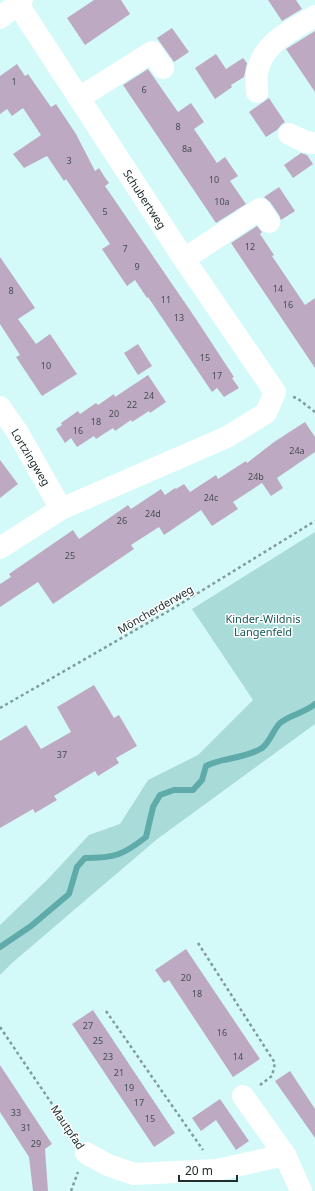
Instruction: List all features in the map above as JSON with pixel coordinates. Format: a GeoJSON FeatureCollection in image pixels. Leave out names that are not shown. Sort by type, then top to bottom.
{"type":"FeatureCollection","features":[{"type":"Feature","properties":{"kind":"street"},"geometry":{"type":"LineString","coordinates":[[0,18],[20,2]]}},
{"type":"Feature","properties":{"kind":"street","name":"Schubertweg"},"geometry":{"type":"LineString","coordinates":[[20,2],[79,98],[184,259],[275,392]]}},
{"type":"Feature","properties":{"kind":"street"},"geometry":{"type":"LineString","coordinates":[[257,92],[257,74],[263,55],[275,41],[315,16]]}},
{"type":"Feature","properties":{"kind":"street"},"geometry":{"type":"LineString","coordinates":[[79,98],[152,52],[163,68]]}},
{"type":"Feature","properties":{"kind":"street"},"geometry":{"type":"LineString","coordinates":[[289,134],[306,142],[315,143]]}},
{"type":"Feature","properties":{"kind":"street"},"geometry":{"type":"LineString","coordinates":[[184,259],[260,209],[268,222]]}},
{"type":"Feature","properties":{"kind":"street"},"geometry":{"type":"LineString","coordinates":[[0,548],[61,508],[226,437],[266,413],[275,392]]}},
{"type":"Feature","properties":{"kind":"street","name":"Lortzingweg"},"geometry":{"type":"LineString","coordinates":[[0,407],[18,433],[61,508]]}},
{"type":"Feature","properties":{"kind":"street"},"geometry":{"type":"LineString","coordinates":[[243,1096],[285,1155],[301,1191]]}},
{"type":"Feature","properties":{"kind":"street","name":"Mautpfad"},"geometry":{"type":"LineString","coordinates":[[86,1153],[108,1165],[134,1174],[217,1170],[285,1155]]}},
{"type":"Feature","properties":{"kind":"path"},"geometry":{"type":"LineString","coordinates":[[275,392],[297,398],[315,412]]}},
{"type":"Feature","properties":{"kind":"path","name":"Möncherderweg"},"geometry":{"type":"LineString","coordinates":[[0,708],[172,609],[315,521]]}},
{"type":"Feature","properties":{"kind":"path"},"geometry":{"type":"LineString","coordinates":[[198,943],[275,1063],[272,1076],[243,1096]]}},
{"type":"Feature","properties":{"kind":"path"},"geometry":{"type":"LineString","coordinates":[[106,1011],[217,1170]]}},
{"type":"Feature","properties":{"kind":"path","name":"Mautpfad"},"geometry":{"type":"LineString","coordinates":[[0,1027],[86,1153]]}},
{"type":"Feature","properties":{"kind":"green space","name":"Kinder-Wildnis Langenfeld"},"geometry":{"type":"Polygon","coordinates":[[[315,532],[315,724],[156,840],[12,963],[0,975],[0,925],[47,880],[89,835],[120,824],[148,780],[198,755],[253,700],[192,609],[315,532]]]}},
{"type":"Feature","properties":{"kind":"building"},"geometry":{"type":"Polygon","coordinates":[[[94,0],[121,0],[130,14],[85,45],[67,18],[94,0]]]}},
{"type":"Feature","properties":{"kind":"building"},"geometry":{"type":"Polygon","coordinates":[[[268,0],[296,0],[302,9],[282,21],[268,0]]]}},
{"type":"Feature","properties":{"kind":"building"},"geometry":{"type":"Polygon","coordinates":[[[172,28],[189,52],[174,62],[157,38],[172,28]]]}},
{"type":"Feature","properties":{"kind":"building"},"geometry":{"type":"Polygon","coordinates":[[[315,31],[315,92],[286,49],[315,31]]]}},
{"type":"Feature","properties":{"kind":"building"},"geometry":{"type":"Polygon","coordinates":[[[216,54],[226,69],[243,58],[247,63],[244,77],[231,85],[232,87],[215,99],[195,68],[216,54]]]}},
{"type":"Feature","properties":{"kind":"building"},"geometry":{"type":"Polygon","coordinates":[[[17,64],[25,76],[28,74],[51,107],[56,104],[76,134],[95,171],[99,168],[109,183],[105,186],[196,319],[234,377],[232,378],[239,388],[224,397],[217,388],[212,392],[135,280],[127,286],[102,249],[110,244],[66,179],[64,181],[47,156],[24,168],[13,154],[41,135],[23,108],[12,116],[7,109],[0,114],[0,76],[17,64]]]}},
{"type":"Feature","properties":{"kind":"building"},"geometry":{"type":"Polygon","coordinates":[[[148,69],[178,112],[191,103],[204,122],[194,129],[217,163],[225,157],[238,176],[230,181],[246,204],[216,223],[123,85],[148,69]]]}},
{"type":"Feature","properties":{"kind":"building"},"geometry":{"type":"Polygon","coordinates":[[[269,98],[285,122],[277,130],[266,137],[249,112],[269,98]]]}},
{"type":"Feature","properties":{"kind":"building"},"geometry":{"type":"Polygon","coordinates":[[[301,153],[307,155],[313,164],[293,178],[284,165],[301,153]]]}},
{"type":"Feature","properties":{"kind":"building"},"geometry":{"type":"Polygon","coordinates":[[[279,187],[295,211],[281,220],[270,202],[264,197],[279,187]]]}},
{"type":"Feature","properties":{"kind":"building"},"geometry":{"type":"Polygon","coordinates":[[[257,226],[262,232],[260,234],[274,255],[272,256],[305,305],[315,298],[315,368],[231,243],[257,226]]]}},
{"type":"Feature","properties":{"kind":"building"},"geometry":{"type":"Polygon","coordinates":[[[0,257],[35,308],[18,319],[36,344],[50,334],[77,374],[42,396],[16,357],[20,355],[0,324],[0,257]]]}},
{"type":"Feature","properties":{"kind":"building"},"geometry":{"type":"Polygon","coordinates":[[[138,344],[152,366],[138,375],[124,353],[138,344]]]}},
{"type":"Feature","properties":{"kind":"building"},"geometry":{"type":"Polygon","coordinates":[[[148,375],[166,402],[150,413],[149,411],[132,422],[131,420],[115,431],[113,428],[96,439],[94,436],[77,447],[71,438],[65,443],[56,429],[62,425],[61,423],[78,411],[80,414],[96,403],[98,405],[114,394],[115,397],[148,375]]]}},
{"type":"Feature","properties":{"kind":"building"},"geometry":{"type":"Polygon","coordinates":[[[305,422],[315,437],[315,452],[277,478],[283,488],[271,496],[262,483],[233,502],[238,509],[212,526],[201,510],[164,535],[159,527],[131,545],[134,549],[53,604],[38,582],[0,607],[0,584],[11,577],[9,574],[73,530],[79,539],[128,505],[131,509],[161,489],[165,495],[184,484],[190,492],[216,475],[218,479],[246,461],[247,463],[274,442],[305,422]]]}},
{"type":"Feature","properties":{"kind":"building"},"geometry":{"type":"Polygon","coordinates":[[[0,460],[18,484],[0,498],[0,460]]]}},
{"type":"Feature","properties":{"kind":"building"},"geometry":{"type":"Polygon","coordinates":[[[94,685],[114,718],[119,715],[137,746],[116,758],[119,763],[98,776],[95,771],[54,796],[57,800],[35,813],[33,809],[0,828],[0,741],[26,725],[41,749],[71,732],[57,707],[94,685]]]}},
{"type":"Feature","properties":{"kind":"building"},"geometry":{"type":"Polygon","coordinates":[[[186,949],[260,1059],[233,1077],[169,980],[164,983],[155,970],[186,949]]]}},
{"type":"Feature","properties":{"kind":"building"},"geometry":{"type":"Polygon","coordinates":[[[93,1010],[175,1133],[154,1147],[72,1024],[93,1010]]]}},
{"type":"Feature","properties":{"kind":"building"},"geometry":{"type":"Polygon","coordinates":[[[0,1065],[52,1144],[45,1149],[48,1191],[33,1191],[29,1157],[0,1112],[0,1065]]]}},
{"type":"Feature","properties":{"kind":"building"},"geometry":{"type":"Polygon","coordinates":[[[290,1071],[315,1109],[315,1138],[275,1081],[290,1071]]]}},
{"type":"Feature","properties":{"kind":"building"},"geometry":{"type":"Polygon","coordinates":[[[220,1099],[249,1141],[236,1150],[216,1120],[201,1131],[192,1118],[220,1099]]]}},
{"type":"Feature","properties":{"kind":"waterway"},"geometry":{"type":"LineString","coordinates":[[0,947],[31,926],[69,894],[77,867],[85,858],[111,856],[125,852],[146,837],[153,807],[160,795],[174,790],[193,790],[202,780],[206,766],[255,752],[267,743],[280,723],[307,710],[315,704]]}}]}
